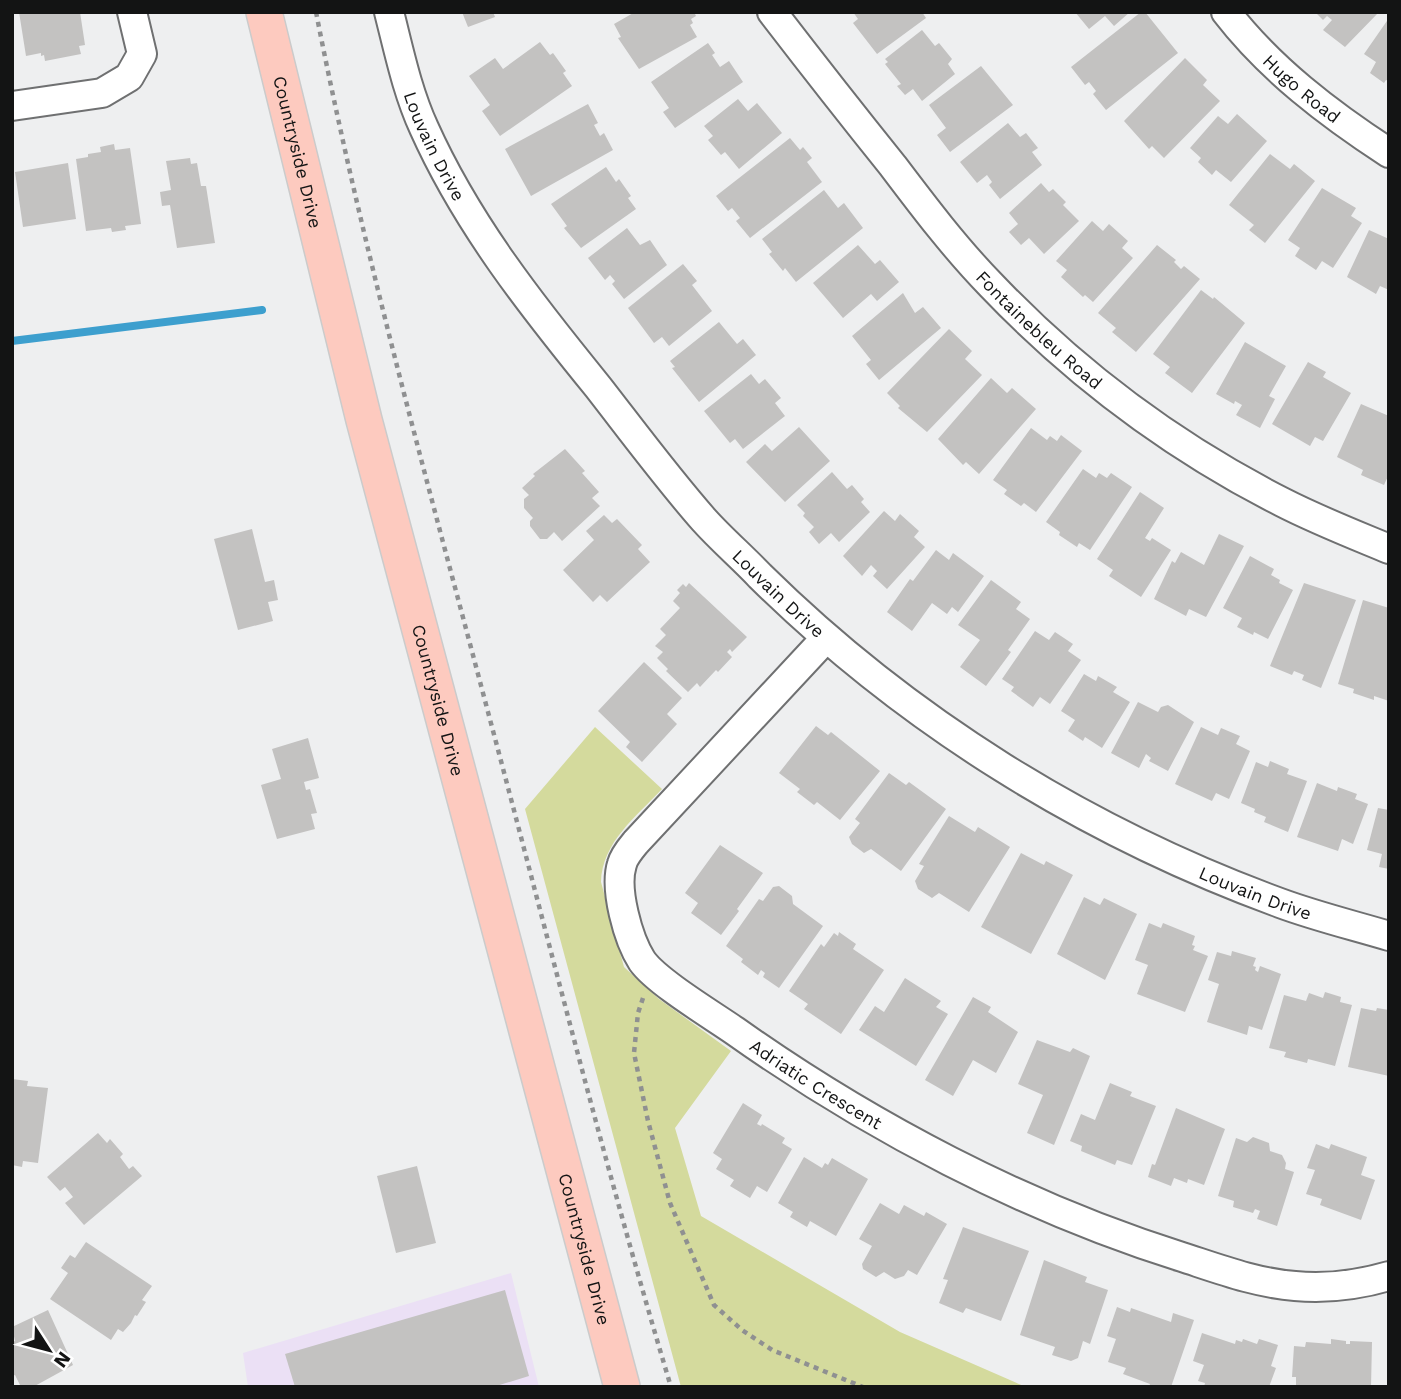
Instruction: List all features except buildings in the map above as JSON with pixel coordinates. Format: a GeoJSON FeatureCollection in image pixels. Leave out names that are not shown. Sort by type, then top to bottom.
{"type":"FeatureCollection","features":[{"type":"Feature","properties":{"kind":"main road","name":"Countryside Drive"},"geometry":{"type":"LineString","coordinates":[[264,12],[372,447],[622,1387]]}},
{"type":"Feature","properties":{"kind":"street"},"geometry":{"type":"LineString","coordinates":[[12,106],[102,93],[129,77],[142,54],[132,12]]}},
{"type":"Feature","properties":{"kind":"street","name":"Louvain Drive"},"geometry":{"type":"LineString","coordinates":[[389,12],[411,96],[423,126],[500,262],[531,305],[705,521],[826,638],[922,714],[1007,770],[1089,817],[1181,862],[1249,891],[1389,936]]}},
{"type":"Feature","properties":{"kind":"street","name":"Fontainebleu Road"},"geometry":{"type":"LineString","coordinates":[[772,12],[937,223],[990,284],[1053,346],[1116,399],[1244,481],[1326,523],[1389,549]]}},
{"type":"Feature","properties":{"kind":"street","name":"Hugo Road"},"geometry":{"type":"LineString","coordinates":[[1226,12],[1270,60],[1317,102],[1389,153]]}},
{"type":"Feature","properties":{"kind":"street","name":"Adriatic Crescent"},"geometry":{"type":"LineString","coordinates":[[826,638],[636,842],[622,863],[619,886],[623,907],[642,961],[662,979],[756,1047],[843,1102],[960,1165],[1105,1230],[1150,1248],[1267,1282],[1321,1287],[1389,1276]]}},
{"type":"Feature","properties":{"kind":"path"},"geometry":{"type":"LineString","coordinates":[[316,12],[352,178],[404,390],[615,1191],[671,1387]]}},
{"type":"Feature","properties":{"kind":"path"},"geometry":{"type":"LineString","coordinates":[[645,990],[638,1013],[634,1053],[648,1121],[670,1203],[714,1304],[742,1330],[772,1350],[863,1387]]}},
{"type":"Feature","properties":{"kind":"shaded area"},"geometry":{"type":"Polygon","coordinates":[[[511,1273],[539,1387],[248,1387],[243,1353],[511,1273]]]}},
{"type":"Feature","properties":{"kind":"green space"},"geometry":{"type":"Polygon","coordinates":[[[595,727],[662,789],[622,831],[607,854],[603,868],[601,882],[624,967],[659,999],[731,1051],[675,1128],[701,1216],[900,1332],[1026,1387],[681,1387],[525,809],[595,727]]]}},
{"type":"Feature","properties":{"kind":"waterway"},"geometry":{"type":"LineString","coordinates":[[12,341],[262,310]]}}]}
